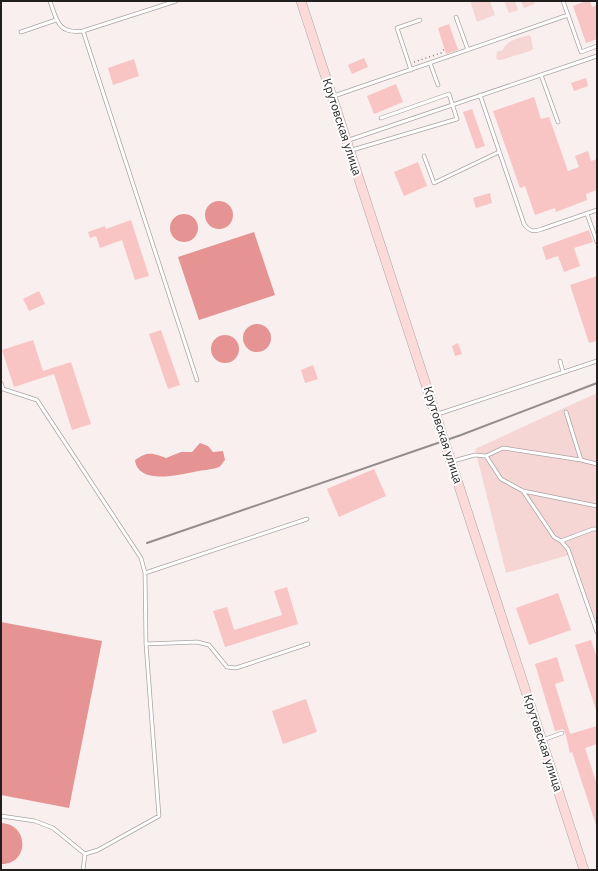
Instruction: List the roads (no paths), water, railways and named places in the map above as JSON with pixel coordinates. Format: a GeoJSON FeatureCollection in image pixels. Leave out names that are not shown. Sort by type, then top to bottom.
{"type":"FeatureCollection","features":[{"type":"Feature","properties":{"kind":"street","name":"Крутовская улица"},"geometry":{"type":"LineString","coordinates":[[301,1],[584,870]]}},
{"type":"Feature","properties":{"kind":"lane"},"geometry":{"type":"LineString","coordinates":[[50,1],[56,20],[63,28],[71,32],[83,31],[176,1]]}},
{"type":"Feature","properties":{"kind":"lane"},"geometry":{"type":"LineString","coordinates":[[563,1],[581,52],[597,46]]}},
{"type":"Feature","properties":{"kind":"lane"},"geometry":{"type":"LineString","coordinates":[[332,97],[568,16]]}},
{"type":"Feature","properties":{"kind":"lane"},"geometry":{"type":"LineString","coordinates":[[456,17],[468,50]]}},
{"type":"Feature","properties":{"kind":"lane"},"geometry":{"type":"LineString","coordinates":[[21,32],[56,20]]}},
{"type":"Feature","properties":{"kind":"lane"},"geometry":{"type":"LineString","coordinates":[[411,70],[397,28],[420,20]]}},
{"type":"Feature","properties":{"kind":"lane"},"geometry":{"type":"LineString","coordinates":[[83,31],[197,380]]}},
{"type":"Feature","properties":{"kind":"lane"},"geometry":{"type":"LineString","coordinates":[[347,141],[597,56]]}},
{"type":"Feature","properties":{"kind":"lane"},"geometry":{"type":"LineString","coordinates":[[430,63],[438,85]]}},
{"type":"Feature","properties":{"kind":"lane"},"geometry":{"type":"LineString","coordinates":[[541,75],[558,122]]}},
{"type":"Feature","properties":{"kind":"lane"},"geometry":{"type":"LineString","coordinates":[[350,150],[457,119],[448,94],[381,118]]}},
{"type":"Feature","properties":{"kind":"lane"},"geometry":{"type":"LineString","coordinates":[[480,95],[524,224],[528,230],[534,231],[542,229],[597,210]]}},
{"type":"Feature","properties":{"kind":"lane"},"geometry":{"type":"LineString","coordinates":[[424,156],[434,182],[499,152]]}},
{"type":"Feature","properties":{"kind":"lane"},"geometry":{"type":"LineString","coordinates":[[587,214],[597,242]]}},
{"type":"Feature","properties":{"kind":"lane"},"geometry":{"type":"LineString","coordinates":[[560,361],[563,372]]}},
{"type":"Feature","properties":{"kind":"lane"},"geometry":{"type":"LineString","coordinates":[[436,415],[597,361]]}},
{"type":"Feature","properties":{"kind":"lane"},"geometry":{"type":"LineString","coordinates":[[1,383],[3,389],[37,400],[142,558],[145,572],[146,644],[158,816],[98,850],[85,854]]}},
{"type":"Feature","properties":{"kind":"lane"},"geometry":{"type":"LineString","coordinates":[[566,412],[581,460]]}},
{"type":"Feature","properties":{"kind":"lane"},"geometry":{"type":"LineString","coordinates":[[451,462],[475,455],[486,456],[503,448],[581,460],[597,464]]}},
{"type":"Feature","properties":{"kind":"lane"},"geometry":{"type":"LineString","coordinates":[[486,456],[501,479],[523,491],[597,506]]}},
{"type":"Feature","properties":{"kind":"lane"},"geometry":{"type":"LineString","coordinates":[[523,491],[554,537],[561,541],[568,549],[597,632]]}},
{"type":"Feature","properties":{"kind":"lane"},"geometry":{"type":"LineString","coordinates":[[145,572],[307,519]]}},
{"type":"Feature","properties":{"kind":"lane"},"geometry":{"type":"LineString","coordinates":[[561,541],[593,529],[597,529]]}},
{"type":"Feature","properties":{"kind":"lane"},"geometry":{"type":"LineString","coordinates":[[146,644],[197,642],[209,646],[227,667],[236,668],[308,644]]}},
{"type":"Feature","properties":{"kind":"lane"},"geometry":{"type":"LineString","coordinates":[[542,740],[562,733]]}},
{"type":"Feature","properties":{"kind":"lane"},"geometry":{"type":"LineString","coordinates":[[1,816],[35,821],[53,828],[85,854]]}},
{"type":"Feature","properties":{"kind":"lane"},"geometry":{"type":"LineString","coordinates":[[83,870],[85,854]]}},
{"type":"Feature","properties":{"kind":"railway"},"geometry":{"type":"LineString","coordinates":[[147,543],[461,435],[597,383]]}}]}
